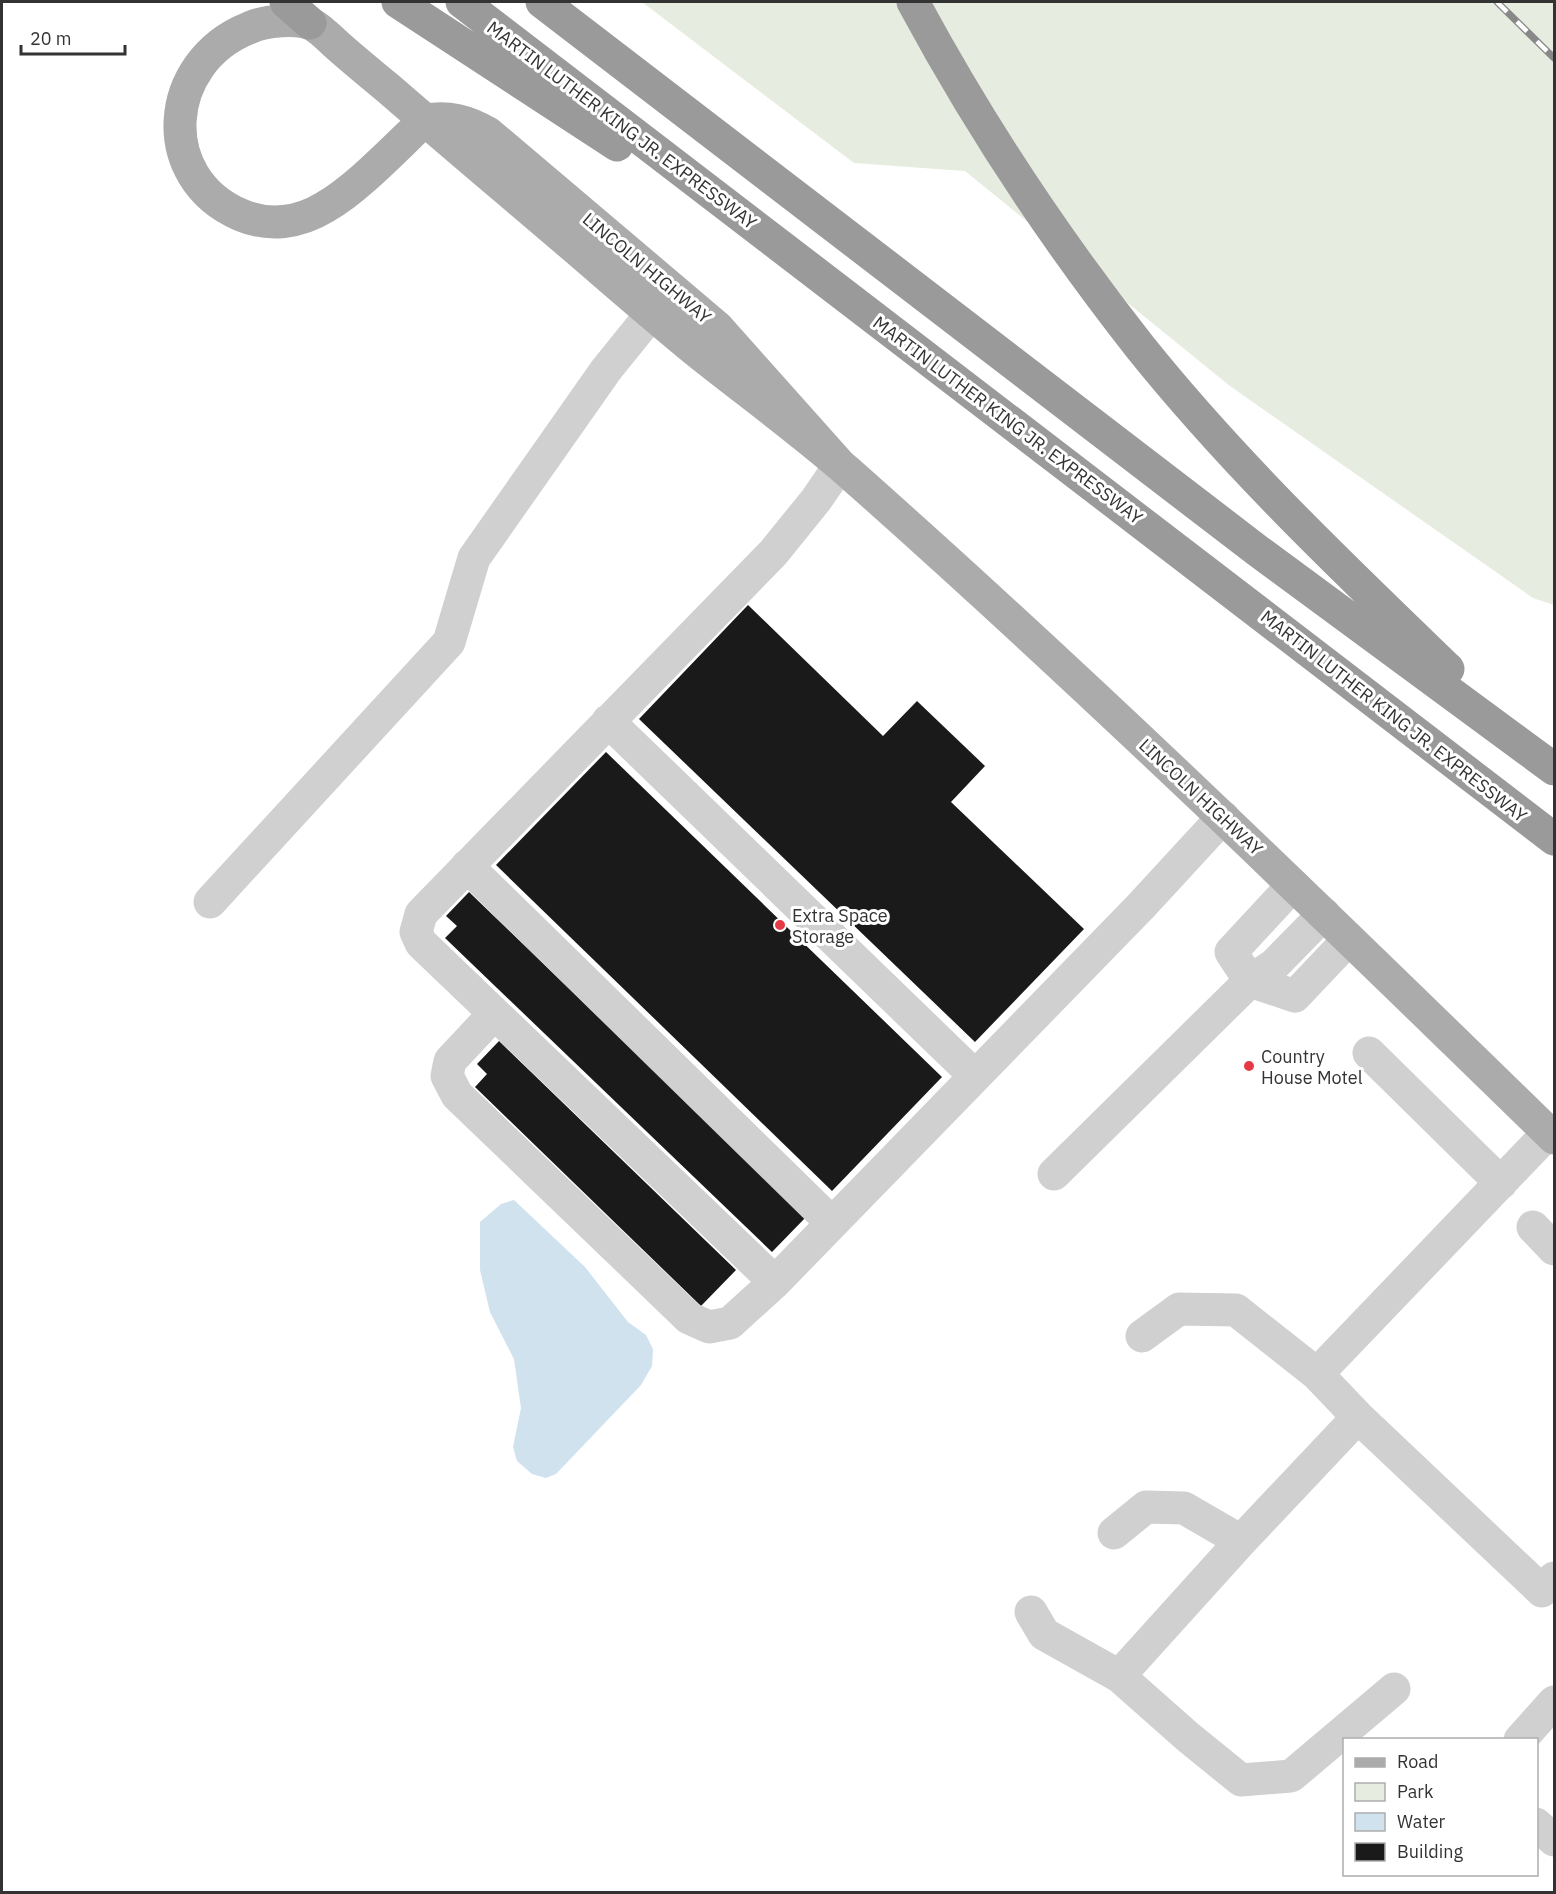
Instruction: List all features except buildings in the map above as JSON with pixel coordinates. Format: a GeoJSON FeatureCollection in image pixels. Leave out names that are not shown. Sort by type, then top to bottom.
{"type":"FeatureCollection","features":[{"type":"Feature","properties":{"kind":"highway"},"geometry":{"type":"LineString","coordinates":[[286,2],[310,22]]}},
{"type":"Feature","properties":{"kind":"highway"},"geometry":{"type":"LineString","coordinates":[[398,2],[829,283]]}},
{"type":"Feature","properties":{"kind":"highway","name":"MARTIN LUTHER KING JR. EXPRESSWAY"},"geometry":{"type":"LineString","coordinates":[[462,2],[1554,839]]}},
{"type":"Feature","properties":{"kind":"highway"},"geometry":{"type":"LineString","coordinates":[[542,2],[1258,550],[1550,765]]}},
{"type":"Feature","properties":{"kind":"highway"},"geometry":{"type":"LineString","coordinates":[[913,2],[1008,162],[1090,281],[1141,348],[1246,468],[1296,521],[1550,765]]}},
{"type":"Feature","properties":{"kind":"main road"},"geometry":{"type":"LineString","coordinates":[[310,22],[278,21],[254,25],[231,36],[195,69],[180,113],[181,137],[187,161],[196,180],[210,197],[227,209],[251,219],[275,223],[300,219],[326,207],[348,190],[425,120]]}},
{"type":"Feature","properties":{"kind":"main road","name":"LINCOLN HIGHWAY"},"geometry":{"type":"LineString","coordinates":[[310,22],[696,351],[840,465],[978,589],[1223,818],[1552,1135]]}},
{"type":"Feature","properties":{"kind":"main road","name":"LINCOLN HIGHWAY"},"geometry":{"type":"LineString","coordinates":[[425,120],[455,118],[488,133],[717,327],[840,465]]}},
{"type":"Feature","properties":{"kind":"lane"},"geometry":{"type":"LineString","coordinates":[[210,902],[449,642],[474,558],[606,370],[652,313]]}},
{"type":"Feature","properties":{"kind":"lane"},"geometry":{"type":"LineString","coordinates":[[775,1282],[421,943],[416,932],[421,914],[774,552],[816,500],[840,465]]}},
{"type":"Feature","properties":{"kind":"lane"},"geometry":{"type":"LineString","coordinates":[[608,721],[975,1076]]}},
{"type":"Feature","properties":{"kind":"lane"},"geometry":{"type":"LineString","coordinates":[[494,1014],[450,1061],[447,1076],[457,1095],[689,1318],[709,1328],[730,1323],[775,1282],[1141,906],[1223,818]]}},
{"type":"Feature","properties":{"kind":"lane"},"geometry":{"type":"LineString","coordinates":[[467,866],[832,1223]]}},
{"type":"Feature","properties":{"kind":"lane"},"geometry":{"type":"LineString","coordinates":[[1293,885],[1231,952],[1250,981],[1295,996],[1349,939]]}},
{"type":"Feature","properties":{"kind":"lane"},"geometry":{"type":"LineString","coordinates":[[1054,1174],[1250,981],[1274,965],[1324,914]]}},
{"type":"Feature","properties":{"kind":"lane"},"geometry":{"type":"LineString","coordinates":[[1369,1053],[1501,1183]]}},
{"type":"Feature","properties":{"kind":"lane"},"geometry":{"type":"LineString","coordinates":[[1317,1374],[1501,1183],[1552,1135]]}},
{"type":"Feature","properties":{"kind":"lane"},"geometry":{"type":"LineString","coordinates":[[1142,1336],[1179,1309],[1236,1310],[1317,1374],[1358,1417],[1542,1591],[1554,1578]]}},
{"type":"Feature","properties":{"kind":"lane"},"geometry":{"type":"LineString","coordinates":[[1119,1676],[1241,1541],[1358,1417]]}},
{"type":"Feature","properties":{"kind":"lane"},"geometry":{"type":"LineString","coordinates":[[1114,1533],[1146,1507],[1184,1508],[1241,1541]]}},
{"type":"Feature","properties":{"kind":"lane"},"geometry":{"type":"LineString","coordinates":[[1031,1612],[1044,1634],[1119,1676],[1241,1780],[1291,1776],[1394,1689]]}},
{"type":"Feature","properties":{"kind":"lane"},"geometry":{"type":"LineString","coordinates":[[1522,1738],[1541,1714],[1551,1712]]}},
{"type":"Feature","properties":{"kind":"lane"},"geometry":{"type":"LineString","coordinates":[[1538,1826],[1554,1840]]}},
{"type":"Feature","properties":{"kind":"green space"},"geometry":{"type":"Polygon","coordinates":[[[642,2],[1554,2],[1554,605],[1533,598],[1230,386],[965,171],[854,163],[642,2]]]}},
{"type":"Feature","properties":{"kind":"water"},"geometry":{"type":"Polygon","coordinates":[[[514,1200],[585,1267],[628,1322],[646,1335],[653,1349],[652,1366],[641,1385],[556,1474],[546,1478],[532,1474],[517,1461],[513,1447],[521,1408],[514,1359],[490,1312],[480,1270],[480,1222],[501,1204],[514,1200]]]}},
{"type":"Feature","properties":{"kind":"railway"},"geometry":{"type":"LineString","coordinates":[[1497,2],[1554,58]]}},
{"type":"Feature","properties":{"kind":"place","name":"Extra Space Storage"},"geometry":{"type":"Point","coordinates":[780,925]}},
{"type":"Feature","properties":{"kind":"place","name":"Country House Motel"},"geometry":{"type":"Point","coordinates":[1249,1066]}}]}
